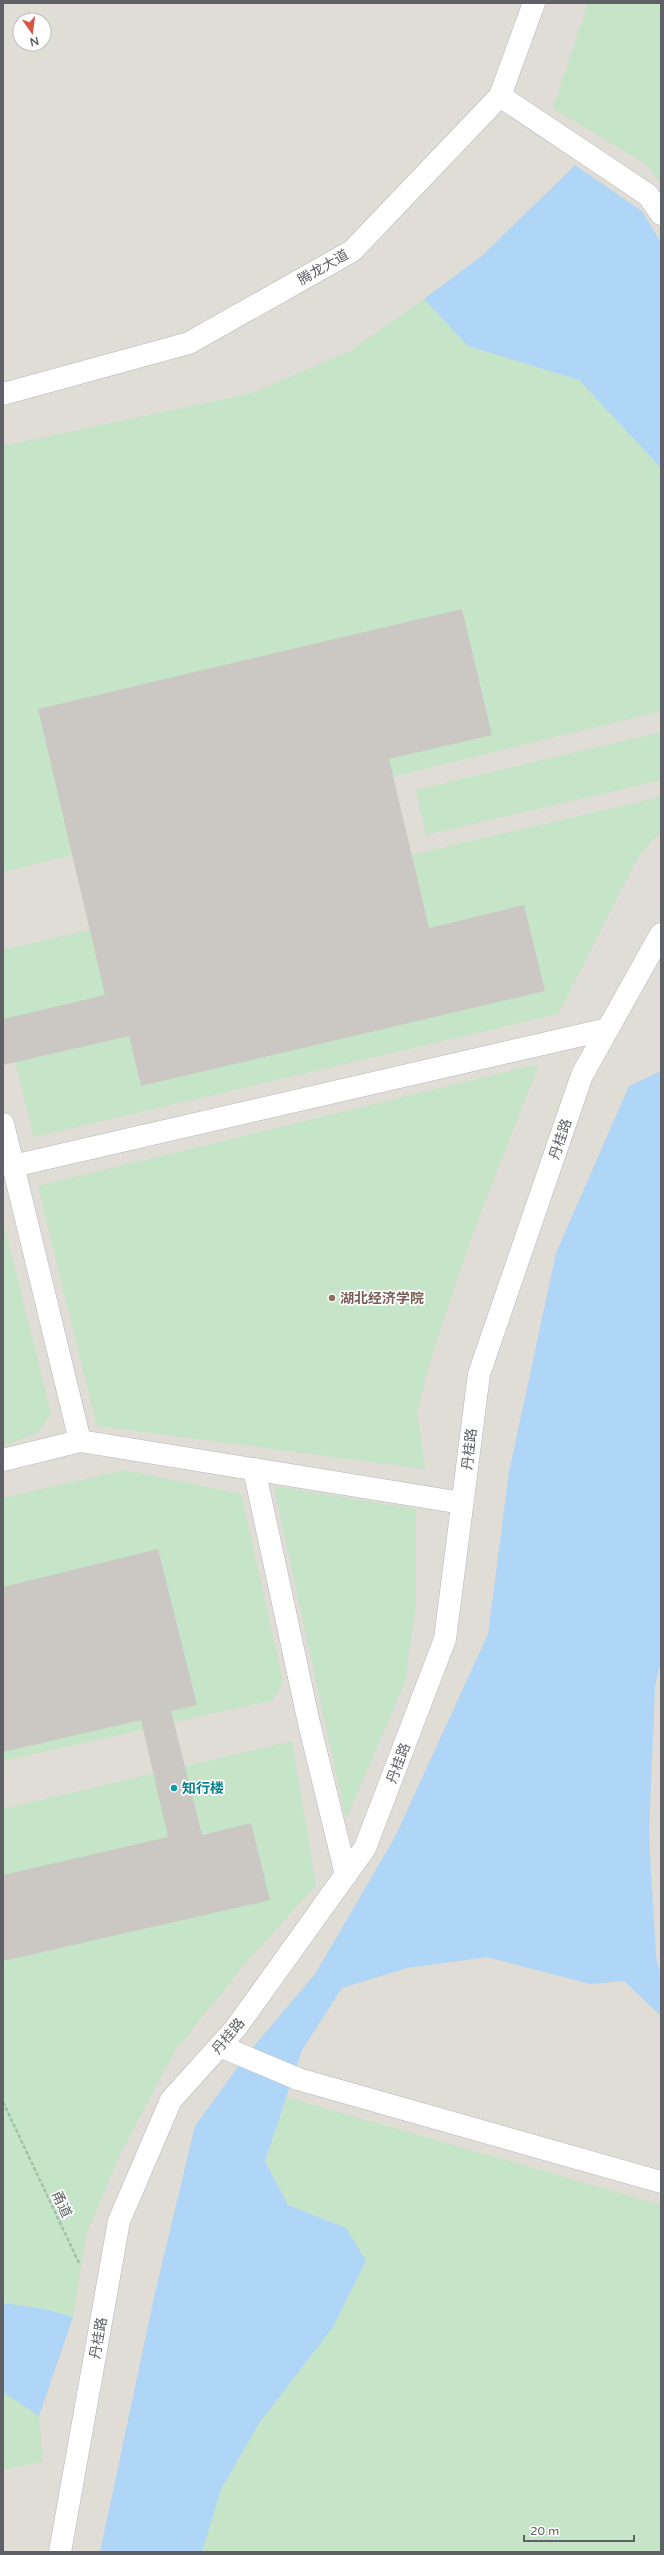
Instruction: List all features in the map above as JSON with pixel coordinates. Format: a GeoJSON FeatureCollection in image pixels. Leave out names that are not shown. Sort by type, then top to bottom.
{"type":"FeatureCollection","features":[{"type":"Feature","properties":{"kind":"street","name":"腾龙大道"},"geometry":{"type":"LineString","coordinates":[[3,394],[189,343],[352,251],[500,96],[534,3]]}},
{"type":"Feature","properties":{"kind":"street"},"geometry":{"type":"LineString","coordinates":[[500,96],[648,195],[661,214]]}},
{"type":"Feature","properties":{"kind":"street","name":"丹桂路"},"geometry":{"type":"LineString","coordinates":[[60,2552],[119,2221],[171,2100],[222,2048],[365,1848],[445,1639],[478,1374],[582,1074],[661,934]]}},
{"type":"Feature","properties":{"kind":"street"},"geometry":{"type":"LineString","coordinates":[[12,1166],[608,1029]]}},
{"type":"Feature","properties":{"kind":"street"},"geometry":{"type":"LineString","coordinates":[[3,1124],[80,1442]]}},
{"type":"Feature","properties":{"kind":"street"},"geometry":{"type":"LineString","coordinates":[[3,1460],[80,1442],[462,1503]]}},
{"type":"Feature","properties":{"kind":"street"},"geometry":{"type":"LineString","coordinates":[[254,1469],[309,1724],[346,1875]]}},
{"type":"Feature","properties":{"kind":"street"},"geometry":{"type":"LineString","coordinates":[[222,2048],[298,2079],[659,2180]]}},
{"type":"Feature","properties":{"kind":"path","name":"甬道"},"geometry":{"type":"LineString","coordinates":[[3,2102],[83,2272]]}},
{"type":"Feature","properties":{"kind":"shaded area","name":"湖北经济学院"},"geometry":{"type":"Polygon","coordinates":[[[3,3],[661,3],[661,2552],[3,2552],[3,3]]]}},
{"type":"Feature","properties":{"kind":"green space"},"geometry":{"type":"Polygon","coordinates":[[[588,3],[661,3],[661,184],[646,164],[553,108],[588,3]]]}},
{"type":"Feature","properties":{"kind":"green space"},"geometry":{"type":"Polygon","coordinates":[[[424,299],[468,346],[579,380],[661,468],[661,711],[3,872],[3,446],[253,393],[352,350],[424,299]]]}},
{"type":"Feature","properties":{"kind":"green space"},"geometry":{"type":"Polygon","coordinates":[[[661,732],[661,780],[426,835],[416,790],[661,732]]]}},
{"type":"Feature","properties":{"kind":"green space"},"geometry":{"type":"Polygon","coordinates":[[[661,797],[661,831],[639,855],[558,1014],[34,1137],[3,1014],[3,950],[661,797]]]}},
{"type":"Feature","properties":{"kind":"green space"},"geometry":{"type":"Polygon","coordinates":[[[539,1064],[472,1235],[434,1348],[417,1411],[425,1469],[97,1426],[38,1186],[539,1064]]]}},
{"type":"Feature","properties":{"kind":"green space"},"geometry":{"type":"Polygon","coordinates":[[[3,1221],[51,1414],[37,1433],[3,1446],[3,1221]]]}},
{"type":"Feature","properties":{"kind":"green space"},"geometry":{"type":"Polygon","coordinates":[[[125,1470],[241,1494],[283,1682],[273,1700],[3,1761],[3,1498],[125,1470]]]}},
{"type":"Feature","properties":{"kind":"green space"},"geometry":{"type":"Polygon","coordinates":[[[274,1486],[416,1509],[416,1604],[405,1682],[346,1819],[274,1486]]]}},
{"type":"Feature","properties":{"kind":"green space"},"geometry":{"type":"Polygon","coordinates":[[[292,1741],[316,1885],[243,1966],[176,2049],[121,2152],[86,2235],[73,2317],[45,2309],[3,2303],[3,1809],[292,1741]]]}},
{"type":"Feature","properties":{"kind":"green space"},"geometry":{"type":"Polygon","coordinates":[[[286,2097],[661,2205],[661,2552],[202,2552],[221,2489],[260,2422],[346,2228],[288,2205],[265,2161],[286,2097]]]}},
{"type":"Feature","properties":{"kind":"green space"},"geometry":{"type":"Polygon","coordinates":[[[3,2392],[39,2416],[43,2461],[3,2470],[3,2392]]]}},
{"type":"Feature","properties":{"kind":"water"},"geometry":{"type":"Polygon","coordinates":[[[575,165],[643,212],[661,243],[661,468],[579,380],[468,346],[424,299],[483,255],[575,165]]]}},
{"type":"Feature","properties":{"kind":"water"},"geometry":{"type":"Polygon","coordinates":[[[661,1071],[661,1661],[655,1686],[649,1835],[656,1956],[661,1977],[661,2016],[624,1981],[590,1984],[487,1957],[407,1968],[342,1988],[302,2050],[265,2161],[288,2205],[346,2228],[366,2261],[333,2327],[260,2422],[221,2489],[202,2552],[100,2552],[155,2293],[195,2126],[248,2053],[315,1974],[395,1837],[488,1634],[509,1472],[556,1253],[629,1086],[661,1071]]]}},
{"type":"Feature","properties":{"kind":"water"},"geometry":{"type":"Polygon","coordinates":[[[3,2303],[45,2309],[73,2317],[39,2416],[3,2392],[3,2303]]]}},
{"type":"Feature","properties":{"kind":"building"},"geometry":{"type":"Polygon","coordinates":[[[462,609],[492,735],[389,759],[429,928],[524,905],[545,991],[141,1086],[129,1036],[3,1065],[3,1019],[105,995],[38,709],[462,609]]]}},
{"type":"Feature","properties":{"kind":"building","name":"知行楼"},"geometry":{"type":"Polygon","coordinates":[[[158,1549],[197,1705],[171,1711],[202,1835],[251,1823],[270,1900],[3,1961],[3,1875],[168,1837],[141,1720],[3,1752],[3,1587],[158,1549]]]}},
{"type":"Feature","properties":{"kind":"place","name":"湖北经济学院"},"geometry":{"type":"Point","coordinates":[332,1298]}},
{"type":"Feature","properties":{"kind":"place","name":"知行楼"},"geometry":{"type":"Point","coordinates":[174,1788]}}]}
